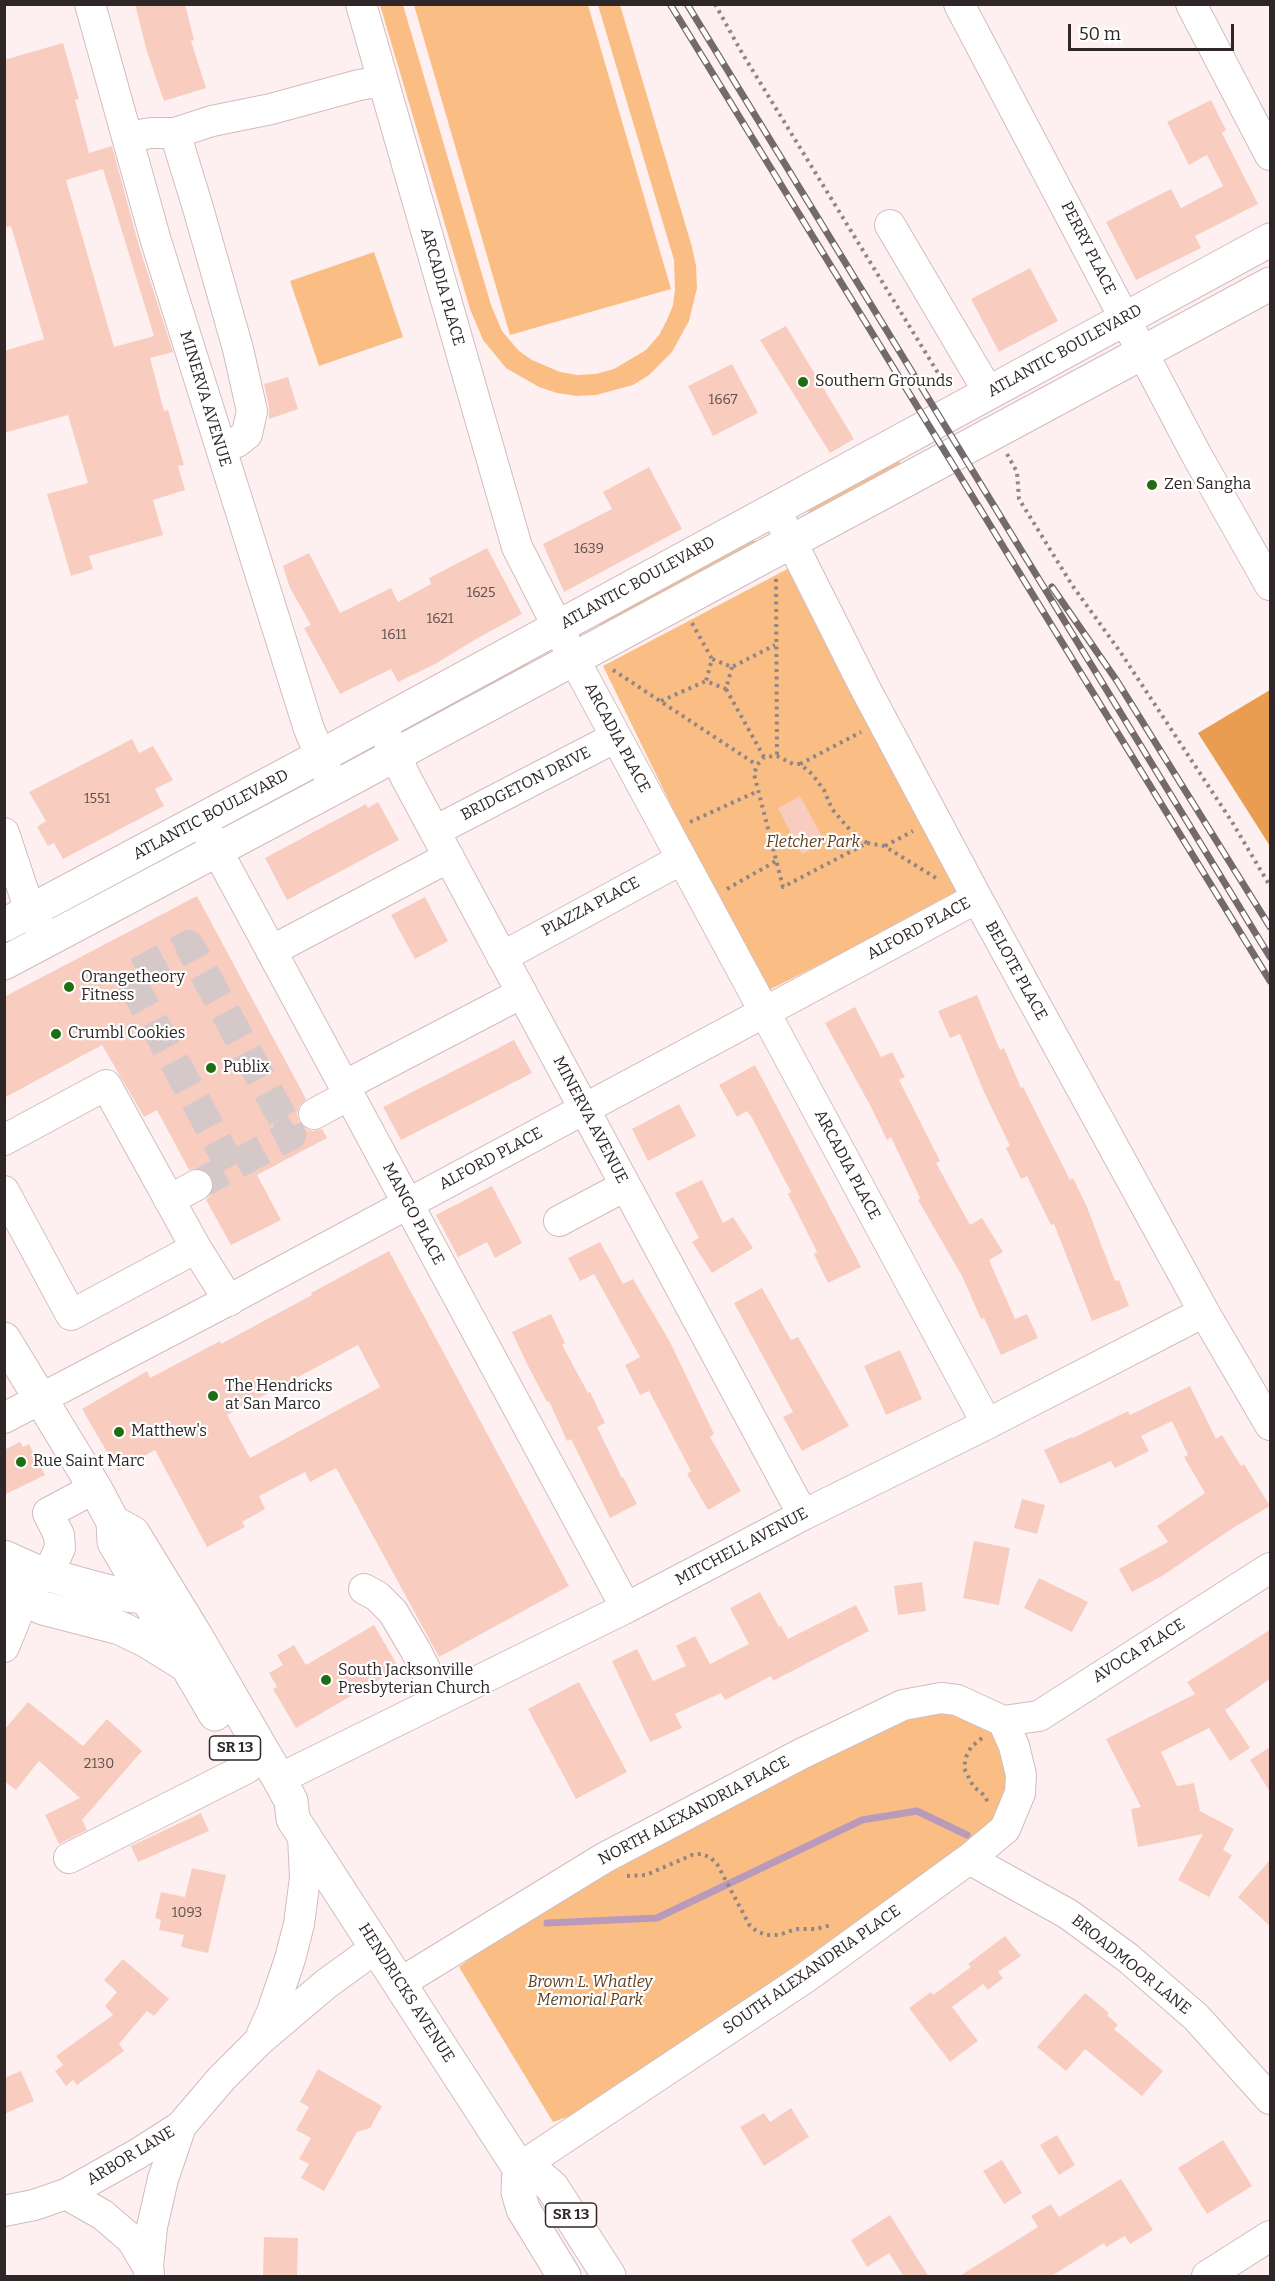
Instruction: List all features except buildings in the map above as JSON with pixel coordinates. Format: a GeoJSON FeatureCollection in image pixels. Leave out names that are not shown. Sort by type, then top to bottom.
{"type":"FeatureCollection","features":[{"type":"Feature","properties":{"kind":"main road","name":"ATLANTIC BOULEVARD"},"geometry":{"type":"LineString","coordinates":[[17,918],[381,724],[1270,240]]}},
{"type":"Feature","properties":{"kind":"main road","name":"ATLANTIC BOULEVARD"},"geometry":{"type":"LineString","coordinates":[[4,963],[574,659],[784,555],[1270,284]]}},
{"type":"Feature","properties":{"kind":"main road","name":"HENDRICKS AVENUE"},"geometry":{"type":"LineString","coordinates":[[4,1339],[94,1488],[113,1522],[114,1542],[247,1768],[273,1810],[298,1827]]}},
{"type":"Feature","properties":{"kind":"main road","name":"HENDRICKS AVENUE"},"geometry":{"type":"LineString","coordinates":[[113,1522],[133,1533],[279,1779],[291,1801],[298,1827],[519,2168]]}},
{"type":"Feature","properties":{"kind":"main road"},"geometry":{"type":"LineString","coordinates":[[4,1557],[28,1583],[44,1608],[120,1628],[145,1640],[187,1666]]}},
{"type":"Feature","properties":{"kind":"main road"},"geometry":{"type":"LineString","coordinates":[[28,1583],[165,1600],[196,1636]]}},
{"type":"Feature","properties":{"kind":"main road","name":"SR 13"},"geometry":{"type":"LineString","coordinates":[[564,2277],[523,2209],[518,2192],[519,2168],[538,2175],[552,2187],[609,2277]]}},
{"type":"Feature","properties":{"kind":"street","name":"MINERVA AVENUE"},"geometry":{"type":"LineString","coordinates":[[90,4],[156,241],[295,687],[319,757],[334,788]]}},
{"type":"Feature","properties":{"kind":"street","name":"ARCADIA PLACE"},"geometry":{"type":"LineString","coordinates":[[361,4],[517,547],[574,659],[987,1424]]}},
{"type":"Feature","properties":{"kind":"street","name":"PERRY PLACE"},"geometry":{"type":"LineString","coordinates":[[959,4],[1196,454],[1270,584]]}},
{"type":"Feature","properties":{"kind":"street"},"geometry":{"type":"LineString","coordinates":[[1191,4],[1270,156]]}},
{"type":"Feature","properties":{"kind":"street"},"geometry":{"type":"LineString","coordinates":[[127,137],[152,133],[175,133],[212,121],[383,81]]}},
{"type":"Feature","properties":{"kind":"street"},"geometry":{"type":"LineString","coordinates":[[175,133],[238,349],[252,411],[248,434],[237,442],[221,448]]}},
{"type":"Feature","properties":{"kind":"street"},"geometry":{"type":"LineString","coordinates":[[890,225],[989,393]]}},
{"type":"Feature","properties":{"kind":"street","name":"BELOTE PLACE"},"geometry":{"type":"LineString","coordinates":[[775,509],[784,555],[883,721],[975,895],[1204,1312],[1270,1425]]}},
{"type":"Feature","properties":{"kind":"street","name":"MINERVA AVENUE"},"geometry":{"type":"LineString","coordinates":[[381,724],[395,755],[502,957],[803,1515]]}},
{"type":"Feature","properties":{"kind":"street","name":"BRIDGETON DRIVE"},"geometry":{"type":"LineString","coordinates":[[435,831],[616,737]]}},
{"type":"Feature","properties":{"kind":"street","name":"MANGO PLACE"},"geometry":{"type":"LineString","coordinates":[[201,820],[626,1608]]}},
{"type":"Feature","properties":{"kind":"street"},"geometry":{"type":"LineString","coordinates":[[4,833],[17,918],[48,940]]}},
{"type":"Feature","properties":{"kind":"street"},"geometry":{"type":"LineString","coordinates":[[271,951],[449,857]]}},
{"type":"Feature","properties":{"kind":"street","name":"PIAZZA PLACE"},"geometry":{"type":"LineString","coordinates":[[502,957],[682,859]]}},
{"type":"Feature","properties":{"kind":"street","name":"ALFORD PLACE"},"geometry":{"type":"LineString","coordinates":[[4,1418],[229,1301],[975,895]]}},
{"type":"Feature","properties":{"kind":"street"},"geometry":{"type":"LineString","coordinates":[[314,1114],[346,1091],[522,993]]}},
{"type":"Feature","properties":{"kind":"street"},"geometry":{"type":"LineString","coordinates":[[4,1140],[106,1085],[196,1248],[229,1301]]}},
{"type":"Feature","properties":{"kind":"street"},"geometry":{"type":"LineString","coordinates":[[169,1200],[197,1185]]}},
{"type":"Feature","properties":{"kind":"street"},"geometry":{"type":"LineString","coordinates":[[559,1221],[625,1186]]}},
{"type":"Feature","properties":{"kind":"street"},"geometry":{"type":"LineString","coordinates":[[4,1191],[71,1315],[196,1248]]}},
{"type":"Feature","properties":{"kind":"street","name":"MITCHELL AVENUE"},"geometry":{"type":"LineString","coordinates":[[279,1779],[626,1608],[803,1515],[987,1424],[1204,1312]]}},
{"type":"Feature","properties":{"kind":"street"},"geometry":{"type":"LineString","coordinates":[[4,1647],[28,1583],[60,1548],[59,1535],[48,1513],[94,1488]]}},
{"type":"Feature","properties":{"kind":"street","name":"AVOCA PLACE"},"geometry":{"type":"LineString","coordinates":[[1003,1720],[1039,1716],[1270,1568]]}},
{"type":"Feature","properties":{"kind":"street"},"geometry":{"type":"LineString","coordinates":[[364,1589],[386,1604],[416,1633],[440,1699]]}},
{"type":"Feature","properties":{"kind":"street","name":"NORTH ALEXANDRIA PLACE"},"geometry":{"type":"LineString","coordinates":[[400,1983],[604,1858],[801,1754],[903,1705],[941,1698],[957,1700],[1003,1720]]}},
{"type":"Feature","properties":{"kind":"street","name":"SOUTH ALEXANDRIA PLACE"},"geometry":{"type":"LineString","coordinates":[[519,2168],[805,1978],[969,1859],[1005,1829],[1020,1793],[1021,1775],[1018,1760],[1003,1720]]}},
{"type":"Feature","properties":{"kind":"street"},"geometry":{"type":"LineString","coordinates":[[69,1858],[247,1768]]}},
{"type":"Feature","properties":{"kind":"street","name":"ARBOR LANE"},"geometry":{"type":"LineString","coordinates":[[260,2040],[290,1959],[299,1924],[305,1878],[298,1827]]}},
{"type":"Feature","properties":{"kind":"street","name":"BROADMOOR LANE"},"geometry":{"type":"LineString","coordinates":[[969,1859],[1068,1914],[1128,1958],[1196,2017],[1270,2099]]}},
{"type":"Feature","properties":{"kind":"street","name":"ARBOR LANE"},"geometry":{"type":"LineString","coordinates":[[4,2211],[34,2205],[66,2194],[139,2153],[181,2126],[222,2078],[260,2040],[326,1984],[377,1947]]}},
{"type":"Feature","properties":{"kind":"street"},"geometry":{"type":"LineString","coordinates":[[149,2272],[152,2228],[156,2208],[181,2126]]}},
{"type":"Feature","properties":{"kind":"street"},"geometry":{"type":"LineString","coordinates":[[66,2194],[103,2215],[132,2240],[149,2272]]}},
{"type":"Feature","properties":{"kind":"street"},"geometry":{"type":"LineString","coordinates":[[1207,2277],[1270,2236]]}},
{"type":"Feature","properties":{"kind":"path"},"geometry":{"type":"LineString","coordinates":[[777,756],[775,644],[784,555]]}},
{"type":"Feature","properties":{"kind":"path"},"geometry":{"type":"LineString","coordinates":[[689,617],[712,659],[732,667]]}},
{"type":"Feature","properties":{"kind":"path"},"geometry":{"type":"LineString","coordinates":[[726,689],[732,667],[775,644]]}},
{"type":"Feature","properties":{"kind":"path"},"geometry":{"type":"LineString","coordinates":[[706,681],[712,659]]}},
{"type":"Feature","properties":{"kind":"path"},"geometry":{"type":"LineString","coordinates":[[612,669],[757,765]]}},
{"type":"Feature","properties":{"kind":"path"},"geometry":{"type":"LineString","coordinates":[[661,702],[706,681],[726,689],[764,757]]}},
{"type":"Feature","properties":{"kind":"path"},"geometry":{"type":"LineString","coordinates":[[867,843],[783,887],[754,774],[757,765],[764,757],[777,756],[793,764],[800,764],[883,721]]}},
{"type":"Feature","properties":{"kind":"path"},"geometry":{"type":"LineString","coordinates":[[800,764],[812,774],[824,790],[832,809],[850,830],[867,843],[884,846],[954,888],[975,895]]}},
{"type":"Feature","properties":{"kind":"path"},"geometry":{"type":"LineString","coordinates":[[686,824],[758,791]]}},
{"type":"Feature","properties":{"kind":"path"},"geometry":{"type":"LineString","coordinates":[[884,846],[935,820]]}},
{"type":"Feature","properties":{"kind":"path"},"geometry":{"type":"LineString","coordinates":[[723,891],[776,861]]}},
{"type":"Feature","properties":{"kind":"path"},"geometry":{"type":"LineString","coordinates":[[989,1811],[985,1796],[968,1778],[964,1768],[971,1747],[1003,1720]]}},
{"type":"Feature","properties":{"kind":"path"},"geometry":{"type":"LineString","coordinates":[[626,1876],[646,1875],[693,1855],[701,1854],[710,1857],[717,1864],[750,1926],[767,1935],[779,1935],[796,1929],[816,1929],[831,1926],[838,1921]]}},
{"type":"Feature","properties":{"kind":"green space"},"geometry":{"type":"Polygon","coordinates":[[[380,5],[403,5],[491,305],[502,331],[519,351],[532,360],[560,372],[577,375],[596,374],[614,369],[646,350],[659,335],[667,320],[673,305],[675,289],[674,260],[598,5],[620,5],[696,266],[697,288],[689,321],[672,352],[649,375],[633,385],[596,395],[577,396],[557,393],[539,387],[506,368],[483,340],[470,309],[380,5]]]}},
{"type":"Feature","properties":{"kind":"green space"},"geometry":{"type":"Polygon","coordinates":[[[414,5],[588,5],[671,289],[510,335],[414,5]]]}},
{"type":"Feature","properties":{"kind":"green space"},"geometry":{"type":"Polygon","coordinates":[[[374,252],[403,337],[319,366],[290,281],[374,252]]]}},
{"type":"Feature","properties":{"kind":"green space"},"geometry":{"type":"Polygon","coordinates":[[[895,454],[903,468],[805,517],[816,501],[895,454]]]}},
{"type":"Feature","properties":{"kind":"green space"},"geometry":{"type":"Polygon","coordinates":[[[754,540],[758,544],[602,626],[597,624],[741,542],[754,540]]]}},
{"type":"Feature","properties":{"kind":"green space","name":"Fletcher Park"},"geometry":{"type":"Polygon","coordinates":[[[795,565],[957,891],[942,903],[763,993],[603,666],[795,565]]]}},
{"type":"Feature","properties":{"kind":"green space"},"geometry":{"type":"Polygon","coordinates":[[[525,661],[529,666],[418,727],[426,716],[525,661]]]}},
{"type":"Feature","properties":{"kind":"green space","name":"Brown L. Whatley Memorial Park"},"geometry":{"type":"Polygon","coordinates":[[[921,1706],[998,1726],[1013,1775],[1005,1808],[982,1834],[592,2108],[553,2122],[459,1967],[517,1924],[802,1762],[921,1706]]]}},
{"type":"Feature","properties":{"kind":"shaded area"},"geometry":{"type":"Polygon","coordinates":[[[1270,690],[1270,846],[1198,733],[1270,690]]]}},
{"type":"Feature","properties":{"kind":"waterway"},"geometry":{"type":"LineString","coordinates":[[547,1923],[657,1918],[862,1820],[917,1811],[967,1835]]}},
{"type":"Feature","properties":{"kind":"tunnel"},"geometry":{"type":"LineString","coordinates":[[231,1167],[129,977],[189,945],[288,1128]]}},
{"type":"Feature","properties":{"kind":"tunnel"},"geometry":{"type":"LineString","coordinates":[[197,1185],[291,1135],[288,1128],[298,1122]]}},
{"type":"Feature","properties":{"kind":"railway"},"geometry":{"type":"LineString","coordinates":[[670,4],[1270,981]]}},
{"type":"Feature","properties":{"kind":"railway"},"geometry":{"type":"LineString","coordinates":[[687,4],[1270,957]]}},
{"type":"Feature","properties":{"kind":"railway"},"geometry":{"type":"LineString","coordinates":[[1052,587],[1117,681],[1270,927]]}},
{"type":"Feature","properties":{"kind":"place","name":"Southern Grounds"},"geometry":{"type":"Point","coordinates":[803,382]}},
{"type":"Feature","properties":{"kind":"place","name":"Zen Sangha"},"geometry":{"type":"Point","coordinates":[1152,485]}},
{"type":"Feature","properties":{"kind":"place","name":"Orangetheory Fitness"},"geometry":{"type":"Point","coordinates":[69,987]}},
{"type":"Feature","properties":{"kind":"place","name":"Crumbl Cookies"},"geometry":{"type":"Point","coordinates":[56,1034]}},
{"type":"Feature","properties":{"kind":"place","name":"Publix"},"geometry":{"type":"Point","coordinates":[211,1068]}},
{"type":"Feature","properties":{"kind":"place","name":"The Hendricks at San Marco"},"geometry":{"type":"Point","coordinates":[213,1396]}},
{"type":"Feature","properties":{"kind":"place","name":"Matthew's"},"geometry":{"type":"Point","coordinates":[119,1432]}},
{"type":"Feature","properties":{"kind":"place","name":"Rue Saint Marc"},"geometry":{"type":"Point","coordinates":[21,1462]}},
{"type":"Feature","properties":{"kind":"place","name":"South Jacksonville Presbyterian Church"},"geometry":{"type":"Point","coordinates":[326,1680]}}]}
